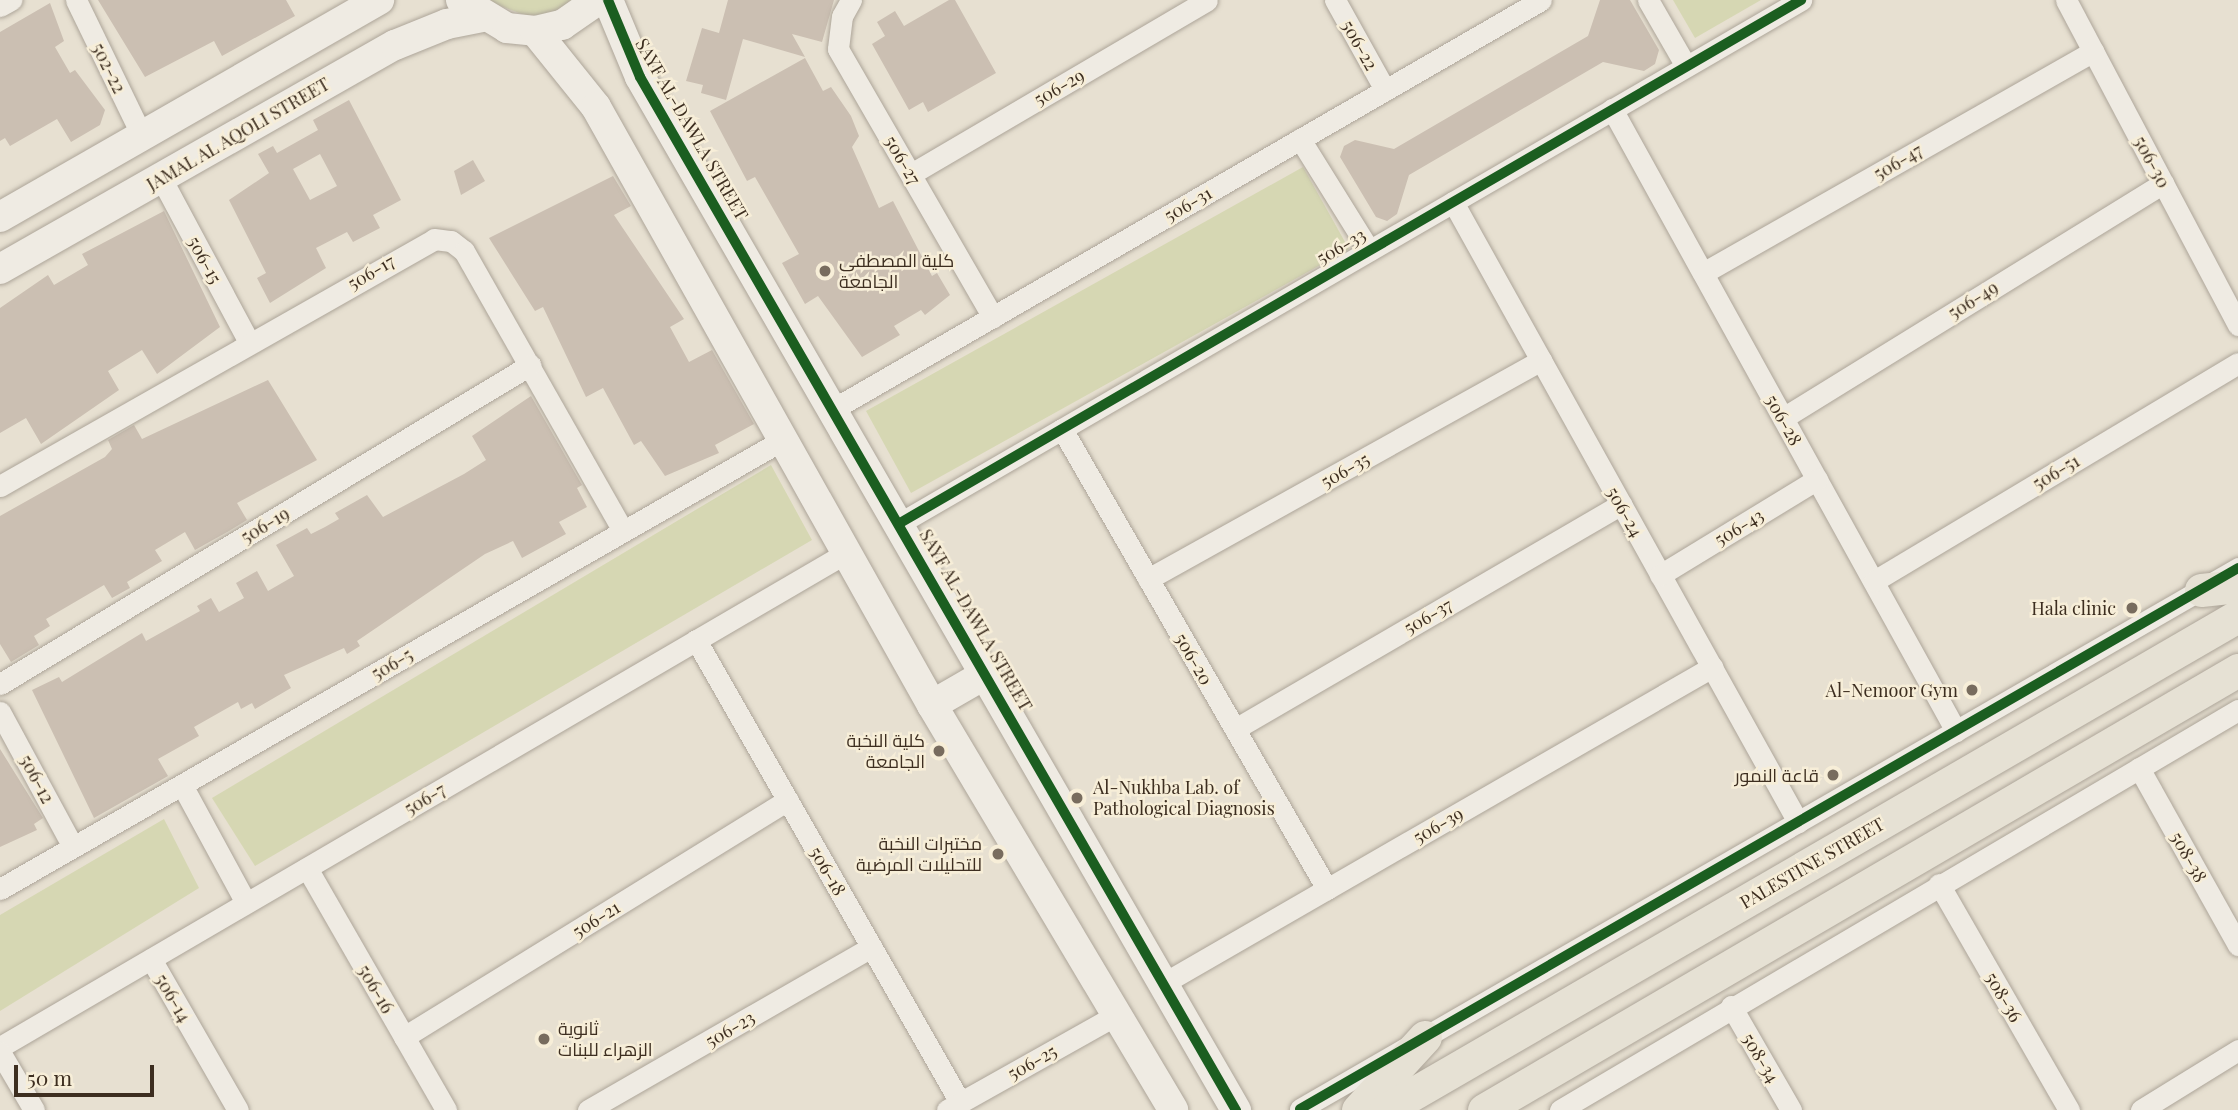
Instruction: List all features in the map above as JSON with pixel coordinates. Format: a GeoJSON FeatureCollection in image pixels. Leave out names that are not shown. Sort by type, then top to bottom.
{"type":"FeatureCollection","features":[{"type":"Feature","properties":{"kind":"main road"},"geometry":{"type":"LineString","coordinates":[[2202,590],[2238,586]]}},
{"type":"Feature","properties":{"kind":"main road","name":"PALESTINE STREET"},"geometry":{"type":"LineString","coordinates":[[1385,1110],[2238,616]]}},
{"type":"Feature","properties":{"kind":"main road"},"geometry":{"type":"LineString","coordinates":[[1484,1110],[2238,670]]}},
{"type":"Feature","properties":{"kind":"main road"},"geometry":{"type":"LineString","coordinates":[[1358,1110],[1425,1037]]}},
{"type":"Feature","properties":{"kind":"street"},"geometry":{"type":"LineString","coordinates":[[0,6],[10,0]]}},
{"type":"Feature","properties":{"kind":"street","name":"502-22"},"geometry":{"type":"LineString","coordinates":[[76,0],[142,136]]}},
{"type":"Feature","properties":{"kind":"street"},"geometry":{"type":"LineString","coordinates":[[0,217],[379,0]]}},
{"type":"Feature","properties":{"kind":"street"},"geometry":{"type":"LineString","coordinates":[[472,9],[508,28],[536,31],[562,25],[598,0]]}},
{"type":"Feature","properties":{"kind":"street","name":"SAYF AL-DAWLA STREET"},"geometry":{"type":"LineString","coordinates":[[608,0],[640,77],[835,408],[1236,1110]]}},
{"type":"Feature","properties":{"kind":"street","name":"506-27"},"geometry":{"type":"LineString","coordinates":[[852,0],[842,16],[838,48],[993,317]]}},
{"type":"Feature","properties":{"kind":"street","name":"506-29"},"geometry":{"type":"LineString","coordinates":[[911,174],[1207,0]]}},
{"type":"Feature","properties":{"kind":"street","name":"506-22"},"geometry":{"type":"LineString","coordinates":[[1335,0],[1385,90]]}},
{"type":"Feature","properties":{"kind":"street","name":"506-31"},"geometry":{"type":"LineString","coordinates":[[835,408],[1541,0]]}},
{"type":"Feature","properties":{"kind":"street"},"geometry":{"type":"LineString","coordinates":[[1648,0],[1686,66]]}},
{"type":"Feature","properties":{"kind":"street","name":"506-33"},"geometry":{"type":"LineString","coordinates":[[900,523],[1801,0]]}},
{"type":"Feature","properties":{"kind":"street","name":"506-30"},"geometry":{"type":"LineString","coordinates":[[2066,0],[2238,325]]}},
{"type":"Feature","properties":{"kind":"street","name":"JAMAL AL AQOLI STREET"},"geometry":{"type":"LineString","coordinates":[[0,269],[395,46],[447,24],[472,9]]}},
{"type":"Feature","properties":{"kind":"street"},"geometry":{"type":"LineString","coordinates":[[536,31],[596,107],[849,551],[932,705],[1174,1110]]}},
{"type":"Feature","properties":{"kind":"street","name":"506-47"},"geometry":{"type":"LineString","coordinates":[[1703,273],[2093,51]]}},
{"type":"Feature","properties":{"kind":"street","name":"506-28"},"geometry":{"type":"LineString","coordinates":[[1612,109],[1956,730]]}},
{"type":"Feature","properties":{"kind":"street"},"geometry":{"type":"LineString","coordinates":[[1300,139],[1369,250]]}},
{"type":"Feature","properties":{"kind":"street","name":"506-15"},"geometry":{"type":"LineString","coordinates":[[161,178],[249,342]]}},
{"type":"Feature","properties":{"kind":"street","name":"506-49"},"geometry":{"type":"LineString","coordinates":[[1783,418],[2163,183]]}},
{"type":"Feature","properties":{"kind":"street","name":"506-24"},"geometry":{"type":"LineString","coordinates":[[1453,202],[1798,822]]}},
{"type":"Feature","properties":{"kind":"street","name":"506-17"},"geometry":{"type":"LineString","coordinates":[[0,486],[434,239],[451,241],[464,251],[623,531]]}},
{"type":"Feature","properties":{"kind":"street","name":"506-35"},"geometry":{"type":"LineString","coordinates":[[1148,579],[1541,360]]}},
{"type":"Feature","properties":{"kind":"street","name":"506-51"},"geometry":{"type":"LineString","coordinates":[[1874,581],[2238,363]]}},
{"type":"Feature","properties":{"kind":"street","name":"506-19"},"geometry":{"type":"LineString","coordinates":[[0,684],[530,365]]}},
{"type":"Feature","properties":{"kind":"street","name":"506-20"},"geometry":{"type":"LineString","coordinates":[[1062,429],[1327,889]]}},
{"type":"Feature","properties":{"kind":"street","name":"506-5"},"geometry":{"type":"LineString","coordinates":[[0,889],[784,439]]}},
{"type":"Feature","properties":{"kind":"street","name":"506-43"},"geometry":{"type":"LineString","coordinates":[[1660,575],[1818,479]]}},
{"type":"Feature","properties":{"kind":"street","name":"506-37"},"geometry":{"type":"LineString","coordinates":[[1235,729],[1621,504]]}},
{"type":"Feature","properties":{"kind":"street","name":"506-7"},"geometry":{"type":"LineString","coordinates":[[0,1049],[849,551]]}},
{"type":"Feature","properties":{"kind":"street"},"geometry":{"type":"LineString","coordinates":[[1300,1109],[2238,568]]}},
{"type":"Feature","properties":{"kind":"street","name":"506-18"},"geometry":{"type":"LineString","coordinates":[[696,640],[872,947],[954,1106]]}},
{"type":"Feature","properties":{"kind":"street","name":"506-39"},"geometry":{"type":"LineString","coordinates":[[1164,983],[1712,667]]}},
{"type":"Feature","properties":{"kind":"street"},"geometry":{"type":"LineString","coordinates":[[932,705],[986,674]]}},
{"type":"Feature","properties":{"kind":"street"},"geometry":{"type":"LineString","coordinates":[[1560,1110],[1731,1006],[2238,710]]}},
{"type":"Feature","properties":{"kind":"street","name":"506-12"},"geometry":{"type":"LineString","coordinates":[[0,712],[74,847]]}},
{"type":"Feature","properties":{"kind":"street","name":"508-38"},"geometry":{"type":"LineString","coordinates":[[2139,768],[2238,945]]}},
{"type":"Feature","properties":{"kind":"street"},"geometry":{"type":"LineString","coordinates":[[182,785],[246,903]]}},
{"type":"Feature","properties":{"kind":"street","name":"506-21"},"geometry":{"type":"LineString","coordinates":[[404,1037],[788,800]]}},
{"type":"Feature","properties":{"kind":"street","name":"506-16"},"geometry":{"type":"LineString","coordinates":[[307,867],[446,1110]]}},
{"type":"Feature","properties":{"kind":"street","name":"508-36"},"geometry":{"type":"LineString","coordinates":[[1939,884],[2068,1110]]}},
{"type":"Feature","properties":{"kind":"street","name":"506-23"},"geometry":{"type":"LineString","coordinates":[[589,1110],[872,947]]}},
{"type":"Feature","properties":{"kind":"street","name":"506-14"},"geometry":{"type":"LineString","coordinates":[[151,959],[238,1110]]}},
{"type":"Feature","properties":{"kind":"street","name":"508-34"},"geometry":{"type":"LineString","coordinates":[[1731,1006],[1791,1110]]}},
{"type":"Feature","properties":{"kind":"street","name":"506-25"},"geometry":{"type":"LineString","coordinates":[[954,1106],[1118,1014]]}},
{"type":"Feature","properties":{"kind":"street"},"geometry":{"type":"LineString","coordinates":[[0,1049],[34,1110]]}},
{"type":"Feature","properties":{"kind":"street"},"geometry":{"type":"LineString","coordinates":[[2141,1110],[2238,1050]]}},
{"type":"Feature","properties":{"kind":"green space"},"geometry":{"type":"Polygon","coordinates":[[[485,0],[578,0],[552,13],[527,16],[485,0]]]}},
{"type":"Feature","properties":{"kind":"green space"},"geometry":{"type":"Polygon","coordinates":[[[1673,0],[1761,0],[1695,38],[1673,0]]]}},
{"type":"Feature","properties":{"kind":"green space"},"geometry":{"type":"Polygon","coordinates":[[[1303,167],[1349,249],[911,493],[866,411],[1303,167]]]}},
{"type":"Feature","properties":{"kind":"green space"},"geometry":{"type":"Polygon","coordinates":[[[771,465],[812,540],[255,866],[212,798],[771,465]]]}},
{"type":"Feature","properties":{"kind":"green space"},"geometry":{"type":"Polygon","coordinates":[[[164,819],[199,888],[0,1011],[0,915],[164,819]]]}},
{"type":"Feature","properties":{"kind":"building"},"geometry":{"type":"Polygon","coordinates":[[[98,0],[286,0],[295,16],[222,56],[214,41],[145,77],[98,0]]]}},
{"type":"Feature","properties":{"kind":"building"},"geometry":{"type":"Polygon","coordinates":[[[728,0],[834,0],[822,42],[792,34],[805,57],[743,39],[726,100],[701,93],[703,85],[686,81],[702,28],[719,33],[728,0]]]}},
{"type":"Feature","properties":{"kind":"building"},"geometry":{"type":"Polygon","coordinates":[[[949,0],[955,0],[996,73],[928,112],[923,102],[909,110],[872,44],[885,36],[877,22],[895,11],[904,26],[949,0]]]}},
{"type":"Feature","properties":{"kind":"building"},"geometry":{"type":"Polygon","coordinates":[[[1600,0],[1630,0],[1659,50],[1655,64],[1644,71],[1603,62],[1409,175],[1397,214],[1387,221],[1376,217],[1340,157],[1344,146],[1355,140],[1394,149],[1588,36],[1600,0]]]}},
{"type":"Feature","properties":{"kind":"building"},"geometry":{"type":"Polygon","coordinates":[[[50,3],[64,41],[55,47],[70,73],[75,70],[105,110],[100,125],[71,142],[57,119],[10,146],[5,138],[0,141],[0,32],[50,3]]]}},
{"type":"Feature","properties":{"kind":"building"},"geometry":{"type":"Polygon","coordinates":[[[805,58],[823,91],[831,87],[851,116],[859,136],[852,147],[879,208],[893,201],[932,276],[937,273],[950,295],[925,315],[921,310],[894,326],[900,335],[862,357],[818,296],[805,304],[782,263],[799,254],[755,177],[747,181],[710,111],[805,58]]]}},
{"type":"Feature","properties":{"kind":"building"},"geometry":{"type":"Polygon","coordinates":[[[349,100],[401,200],[373,215],[380,228],[353,242],[347,232],[316,248],[326,268],[270,303],[257,278],[266,273],[229,200],[269,173],[258,154],[273,146],[277,153],[318,130],[313,120],[349,100]],[[320,154],[293,169],[310,200],[337,186],[320,154]]]}},
{"type":"Feature","properties":{"kind":"building"},"geometry":{"type":"Polygon","coordinates":[[[473,160],[485,181],[461,195],[454,171],[473,160]]]}},
{"type":"Feature","properties":{"kind":"building"},"geometry":{"type":"Polygon","coordinates":[[[613,176],[631,206],[614,215],[684,319],[670,327],[689,362],[712,350],[754,424],[715,445],[719,453],[665,476],[641,441],[634,445],[603,388],[586,397],[543,307],[535,311],[489,238],[613,176]]]}},
{"type":"Feature","properties":{"kind":"building"},"geometry":{"type":"Polygon","coordinates":[[[164,211],[220,327],[157,374],[142,350],[108,371],[119,390],[41,444],[26,418],[0,433],[0,308],[48,275],[54,285],[88,265],[82,254],[164,211]]]}},
{"type":"Feature","properties":{"kind":"building"},"geometry":{"type":"Polygon","coordinates":[[[268,380],[317,460],[237,503],[247,520],[229,531],[195,550],[185,532],[155,550],[162,561],[127,582],[130,588],[112,598],[104,585],[46,619],[50,626],[34,636],[39,645],[11,662],[0,644],[0,516],[105,457],[112,449],[108,440],[134,425],[142,439],[268,380]]]}},
{"type":"Feature","properties":{"kind":"building"},"geometry":{"type":"Polygon","coordinates":[[[531,396],[582,485],[577,488],[587,507],[559,522],[566,534],[522,558],[513,541],[485,554],[357,641],[360,646],[347,654],[344,648],[284,675],[291,688],[255,709],[252,703],[241,709],[238,702],[194,727],[199,736],[158,759],[168,776],[94,818],[32,690],[59,677],[62,682],[142,633],[146,641],[200,611],[197,606],[211,598],[219,612],[244,598],[236,583],[257,571],[268,591],[294,576],[276,545],[307,528],[311,534],[325,527],[339,519],[335,513],[367,495],[383,517],[464,474],[486,460],[472,436],[531,396]]]}},
{"type":"Feature","properties":{"kind":"building"},"geometry":{"type":"Polygon","coordinates":[[[0,749],[43,818],[34,824],[37,830],[0,847],[0,749]]]}},
{"type":"Feature","properties":{"kind":"cycle path"},"geometry":{"type":"LineString","coordinates":[[608,0],[640,77],[1236,1110]]}},
{"type":"Feature","properties":{"kind":"cycle path"},"geometry":{"type":"LineString","coordinates":[[900,523],[1801,0]]}},
{"type":"Feature","properties":{"kind":"cycle path"},"geometry":{"type":"LineString","coordinates":[[1300,1109],[2238,568]]}},
{"type":"Feature","properties":{"kind":"place","name":"كلية المصطفى الجامعة"},"geometry":{"type":"Point","coordinates":[825,271]}},
{"type":"Feature","properties":{"kind":"place","name":"Hala clinic"},"geometry":{"type":"Point","coordinates":[2132,608]}},
{"type":"Feature","properties":{"kind":"place","name":"Al-Nemoor Gym"},"geometry":{"type":"Point","coordinates":[1972,690]}},
{"type":"Feature","properties":{"kind":"place","name":"كلية النخبة الجامعة"},"geometry":{"type":"Point","coordinates":[939,751]}},
{"type":"Feature","properties":{"kind":"place","name":"قاعة النمور"},"geometry":{"type":"Point","coordinates":[1833,775]}},
{"type":"Feature","properties":{"kind":"place","name":"Al-Nukhba Lab. of Pathological Diagnosis"},"geometry":{"type":"Point","coordinates":[1077,798]}},
{"type":"Feature","properties":{"kind":"place","name":"مختبرات النخبة للتحليلات المرضية"},"geometry":{"type":"Point","coordinates":[998,854]}},
{"type":"Feature","properties":{"kind":"place","name":"ثانوية الزهراء للبنات"},"geometry":{"type":"Point","coordinates":[544,1039]}}]}
